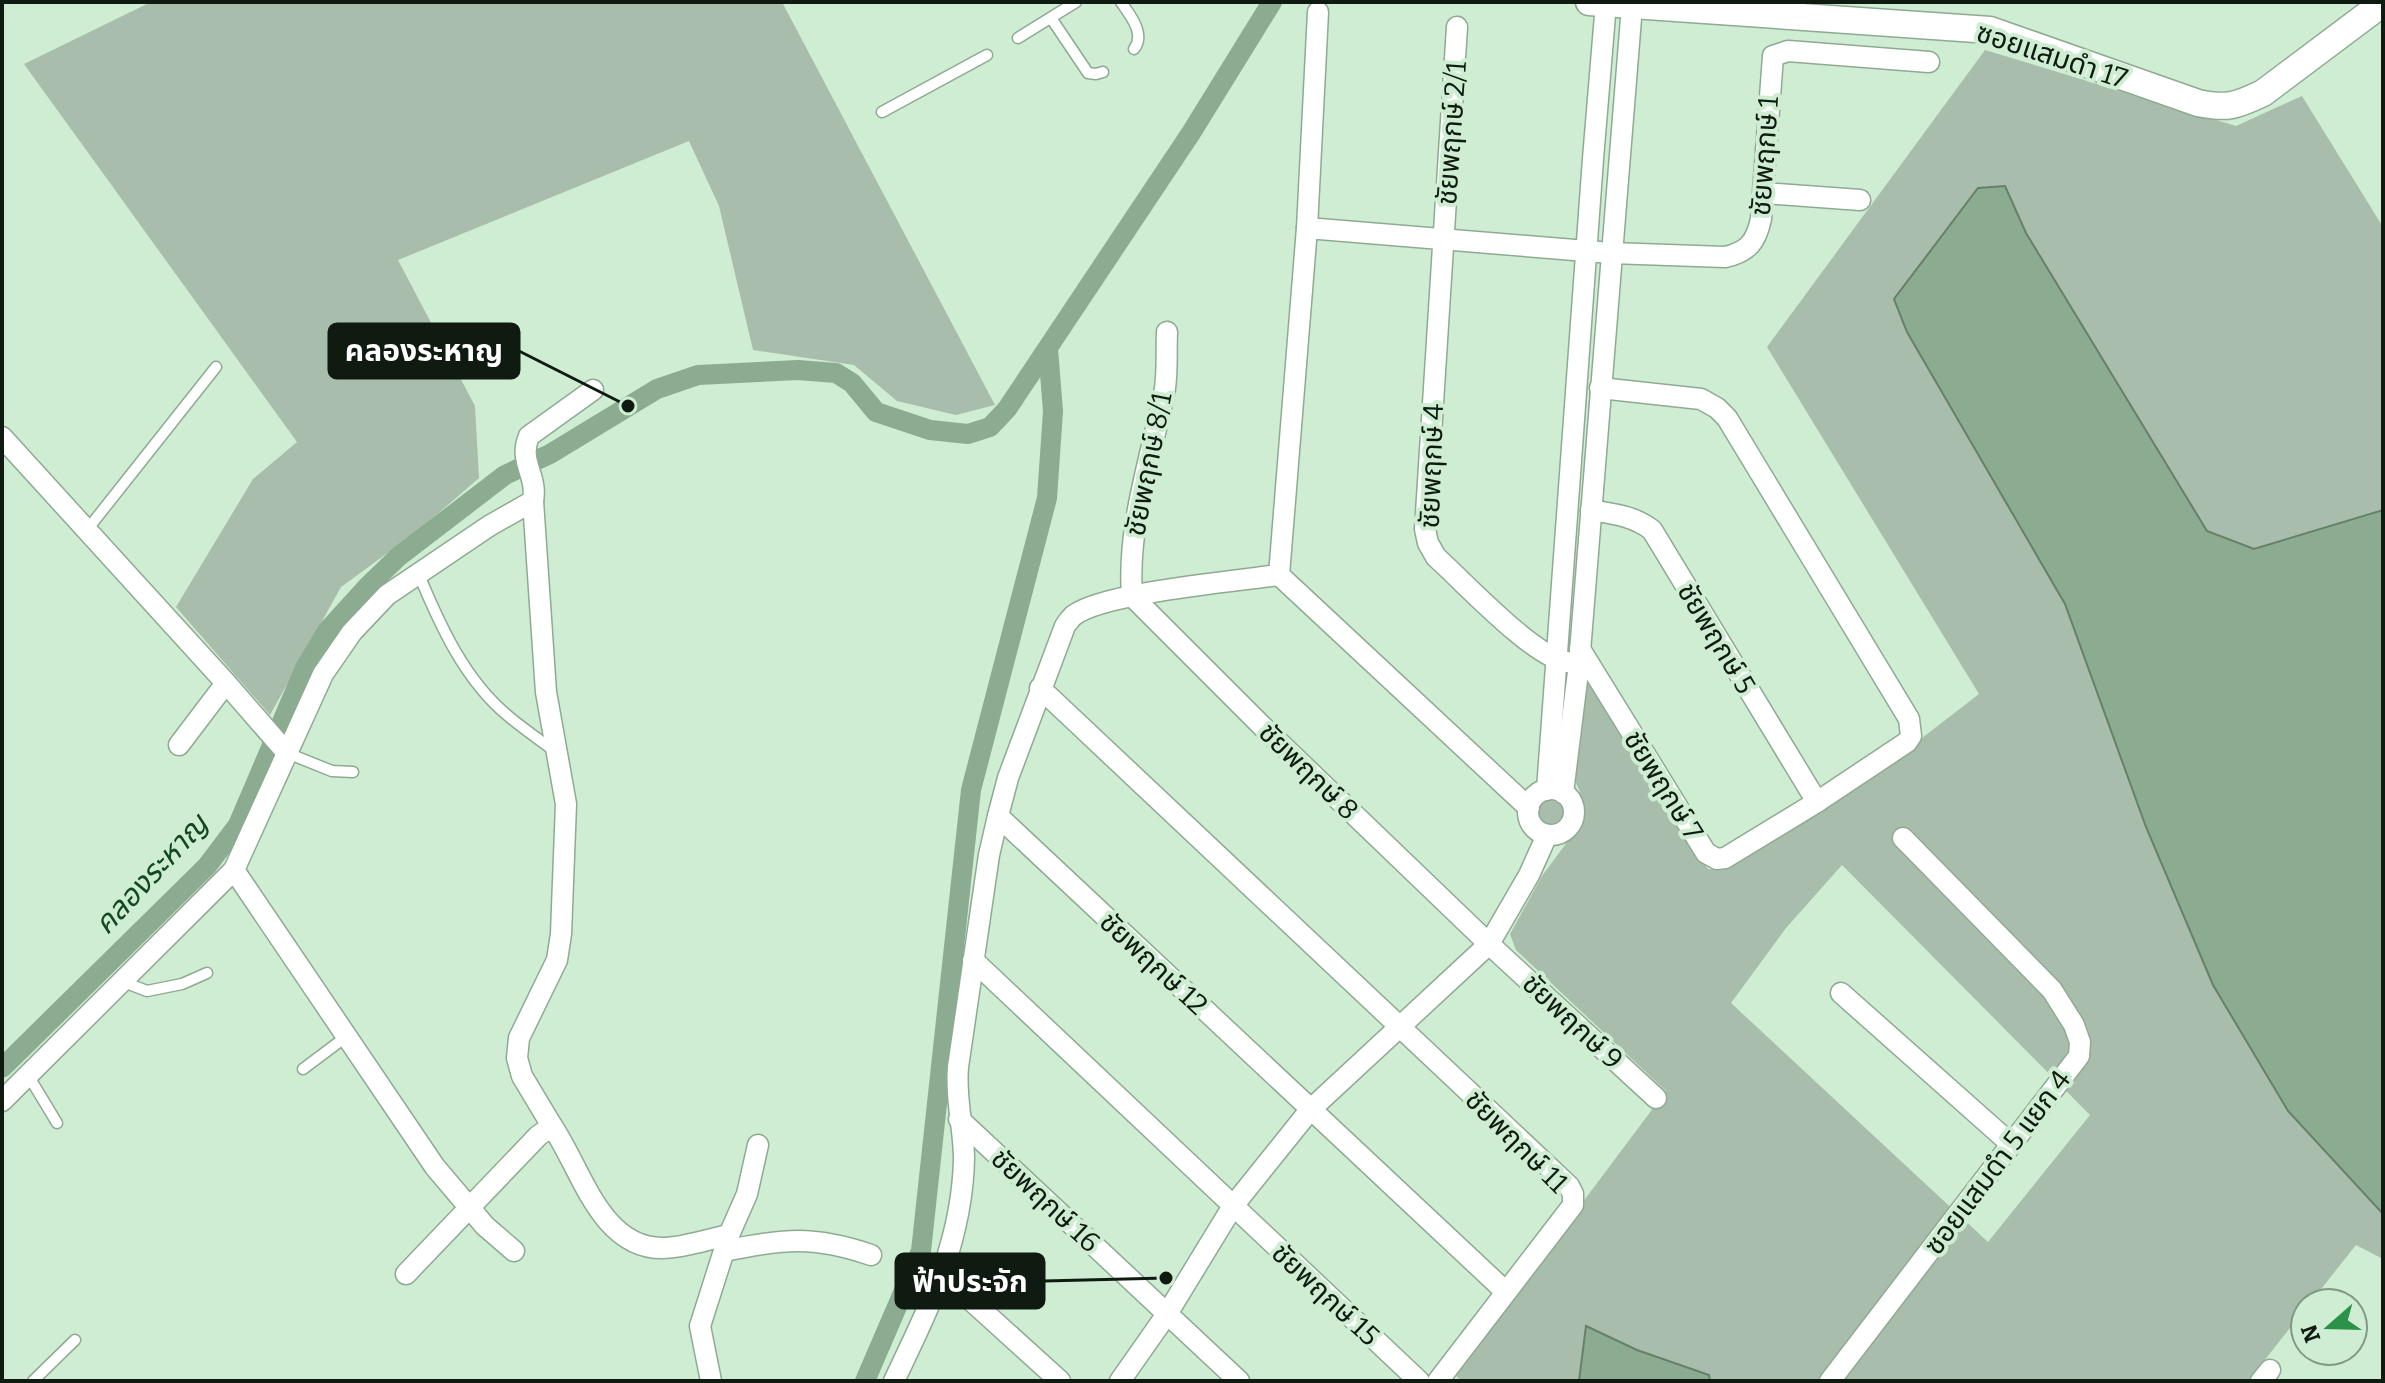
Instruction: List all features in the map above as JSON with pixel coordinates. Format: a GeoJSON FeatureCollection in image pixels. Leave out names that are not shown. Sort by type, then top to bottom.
{"type":"FeatureCollection","features":[{"type":"Feature","properties":{"kind":"street","name":"ซอยแสมดำ 17"},"geometry":{"type":"LineString","coordinates":[[1609,4],[1990,30],[2198,103],[2223,108],[2241,104],[2263,93],[2383,3]]}},
{"type":"Feature","properties":{"kind":"street"},"geometry":{"type":"LineString","coordinates":[[1555,791],[1558,661],[1571,450],[1593,159],[1609,4]]}},
{"type":"Feature","properties":{"kind":"street"},"geometry":{"type":"LineString","coordinates":[[1555,791],[1579,657],[1619,161],[1609,4]]}},
{"type":"Feature","properties":{"kind":"street"},"geometry":{"type":"LineString","coordinates":[[1279,575],[1307,228],[1318,12]]}},
{"type":"Feature","properties":{"kind":"street","name":"ชัยพฤกษ์ 2/1"},"geometry":{"type":"LineString","coordinates":[[1444,239],[1457,27]]}},
{"type":"Feature","properties":{"kind":"street","name":"ชัยพฤกษ์ 1"},"geometry":{"type":"LineString","coordinates":[[1307,228],[1611,253],[1725,257],[1737,254],[1750,247],[1757,236],[1764,193],[1773,56],[1788,51],[1929,62]]}},
{"type":"Feature","properties":{"kind":"street"},"geometry":{"type":"LineString","coordinates":[[1593,159],[1619,161]]}},
{"type":"Feature","properties":{"kind":"street"},"geometry":{"type":"LineString","coordinates":[[1764,193],[1860,200]]}},
{"type":"Feature","properties":{"kind":"street","name":"ชัยพฤกษ์ 4"},"geometry":{"type":"LineString","coordinates":[[1444,239],[1425,529],[1428,543],[1436,557],[1521,636],[1558,661],[1579,657]]}},
{"type":"Feature","properties":{"kind":"street"},"geometry":{"type":"LineString","coordinates":[[1583,322],[1605,324]]}},
{"type":"Feature","properties":{"kind":"street","name":"ชัยพฤกษ์ 8/1"},"geometry":{"type":"LineString","coordinates":[[1132,596],[1132,540],[1164,393],[1167,332]]}},
{"type":"Feature","properties":{"kind":"street"},"geometry":{"type":"LineString","coordinates":[[1600,388],[1701,399],[1727,418],[1909,719],[1911,736],[1907,742],[1817,802]]}},
{"type":"Feature","properties":{"kind":"street"},"geometry":{"type":"LineString","coordinates":[[593,390],[529,436],[524,457],[534,492],[546,692],[566,804],[561,934],[557,960],[519,1038],[517,1058],[522,1076],[600,1211],[621,1234],[641,1246],[664,1248],[796,1239],[836,1243],[871,1255]]}},
{"type":"Feature","properties":{"kind":"street"},"geometry":{"type":"LineString","coordinates":[[2,437],[278,744]]}},
{"type":"Feature","properties":{"kind":"street"},"geometry":{"type":"LineString","coordinates":[[1571,450],[1595,453]]}},
{"type":"Feature","properties":{"kind":"street"},"geometry":{"type":"LineString","coordinates":[[2,1101],[234,870],[278,744],[352,632],[387,595],[534,492]]}},
{"type":"Feature","properties":{"kind":"street","name":"ชัยพฤกษ์ 5"},"geometry":{"type":"LineString","coordinates":[[1591,510],[1628,516],[1652,530],[1817,802]]}},
{"type":"Feature","properties":{"kind":"street"},"geometry":{"type":"LineString","coordinates":[[894,1381],[943,1275],[961,1198],[964,1156],[957,1079],[989,855],[1008,778],[1065,626],[1072,616],[1087,608],[1132,596],[1279,575]]}},
{"type":"Feature","properties":{"kind":"street"},"geometry":{"type":"LineString","coordinates":[[1279,575],[1529,808]]}},
{"type":"Feature","properties":{"kind":"street","name":"ชัยพฤกษ์ 8"},"geometry":{"type":"LineString","coordinates":[[1132,596],[1489,944]]}},
{"type":"Feature","properties":{"kind":"street","name":"ชัยพฤกษ์ 7"},"geometry":{"type":"LineString","coordinates":[[1579,657],[1711,857],[1725,858],[1817,802]]}},
{"type":"Feature","properties":{"kind":"street"},"geometry":{"type":"LineString","coordinates":[[179,745],[226,683]]}},
{"type":"Feature","properties":{"kind":"street","name":"ชัยพฤกษ์ 11"},"geometry":{"type":"LineString","coordinates":[[1040,688],[1569,1186],[1573,1205],[1438,1381]]}},
{"type":"Feature","properties":{"kind":"street"},"geometry":{"type":"LineString","coordinates":[[1555,791],[1573,805],[1573,820],[1563,832],[1547,835],[1535,828],[1529,808],[1532,799],[1555,791]]}},
{"type":"Feature","properties":{"kind":"street","name":"ชัยพฤกษ์ 12"},"geometry":{"type":"LineString","coordinates":[[998,816],[1506,1292]]}},
{"type":"Feature","properties":{"kind":"street"},"geometry":{"type":"LineString","coordinates":[[1120,1381],[1167,1314],[1233,1206],[1310,1110],[1489,944],[1529,875],[1547,835]]}},
{"type":"Feature","properties":{"kind":"street","name":"ซอยแสมดำ 5 แยก 4"},"geometry":{"type":"LineString","coordinates":[[1830,1381],[2079,1056],[2080,1042],[2074,1025],[2052,990],[1903,838]]}},
{"type":"Feature","properties":{"kind":"street"},"geometry":{"type":"LineString","coordinates":[[234,870],[435,1167],[485,1226],[514,1251]]}},
{"type":"Feature","properties":{"kind":"street","name":"ชัยพฤกษ์ 9"},"geometry":{"type":"LineString","coordinates":[[1489,944],[1656,1098]]}},
{"type":"Feature","properties":{"kind":"street","name":"ชัยพฤกษ์ 15"},"geometry":{"type":"LineString","coordinates":[[973,960],[1419,1381]]}},
{"type":"Feature","properties":{"kind":"street"},"geometry":{"type":"LineString","coordinates":[[1841,993],[2011,1144]]}},
{"type":"Feature","properties":{"kind":"street","name":"ชัยพฤกษ์ 16"},"geometry":{"type":"LineString","coordinates":[[959,1119],[1239,1381]]}},
{"type":"Feature","properties":{"kind":"street"},"geometry":{"type":"LineString","coordinates":[[406,1274],[538,1136],[552,1126]]}},
{"type":"Feature","properties":{"kind":"street"},"geometry":{"type":"LineString","coordinates":[[711,1381],[700,1326],[726,1243],[747,1194],[758,1145]]}},
{"type":"Feature","properties":{"kind":"street"},"geometry":{"type":"LineString","coordinates":[[943,1275],[1060,1381]]}},
{"type":"Feature","properties":{"kind":"lane"},"geometry":{"type":"LineString","coordinates":[[1018,38],[1076,2]]}},
{"type":"Feature","properties":{"kind":"lane"},"geometry":{"type":"LineString","coordinates":[[1121,2],[1140,36],[1134,49]]}},
{"type":"Feature","properties":{"kind":"lane"},"geometry":{"type":"LineString","coordinates":[[1051,18],[1088,73],[1103,72]]}},
{"type":"Feature","properties":{"kind":"lane"},"geometry":{"type":"LineString","coordinates":[[882,112],[987,55]]}},
{"type":"Feature","properties":{"kind":"lane"},"geometry":{"type":"LineString","coordinates":[[87,530],[216,367]]}},
{"type":"Feature","properties":{"kind":"lane"},"geometry":{"type":"LineString","coordinates":[[419,575],[443,631],[472,677],[504,713],[557,753]]}},
{"type":"Feature","properties":{"kind":"lane"},"geometry":{"type":"LineString","coordinates":[[278,744],[332,771],[353,772]]}},
{"type":"Feature","properties":{"kind":"lane"},"geometry":{"type":"LineString","coordinates":[[121,981],[147,991],[182,984],[207,973]]}},
{"type":"Feature","properties":{"kind":"lane"},"geometry":{"type":"LineString","coordinates":[[303,1069],[347,1036]]}},
{"type":"Feature","properties":{"kind":"lane"},"geometry":{"type":"LineString","coordinates":[[28,1075],[57,1123]]}},
{"type":"Feature","properties":{"kind":"lane"},"geometry":{"type":"LineString","coordinates":[[33,1381],[75,1340]]}},
{"type":"Feature","properties":{"kind":"shaded area"},"geometry":{"type":"Polygon","coordinates":[[[151,2],[782,2],[995,405],[956,415],[897,401],[854,365],[753,350],[719,206],[689,141],[398,260],[475,406],[479,478],[419,530],[341,587],[270,715],[176,607],[253,479],[297,442],[24,64],[151,2]]]}},
{"type":"Feature","properties":{"kind":"shaded area"},"geometry":{"type":"Polygon","coordinates":[[[1985,50],[2236,126],[2302,96],[2383,227],[2383,510],[2254,549],[2207,531],[2026,233],[2004,186],[1937,244],[1895,299],[1907,332],[2065,604],[2146,827],[2213,985],[2288,1111],[2383,1214],[2383,1259],[2356,1245],[2323,1287],[2289,1287],[2289,1329],[2248,1381],[1710,1381],[1709,1375],[1637,1350],[1587,1327],[1579,1381],[1462,1381],[1454,1374],[1666,1091],[1516,950],[1510,934],[1542,876],[1576,830],[1580,792],[1573,776],[1587,677],[1708,869],[1724,870],[1922,738],[1979,694],[1767,347],[1985,50]],[[1842,865],[1786,928],[1731,1003],[1988,1242],[2090,1115],[1842,865]]]}},
{"type":"Feature","properties":{"kind":"shaded area"},"geometry":{"type":"Polygon","coordinates":[[[2005,186],[2026,233],[2207,531],[2254,549],[2383,510],[2383,1214],[2288,1111],[2213,985],[2146,827],[2065,604],[1907,332],[1894,299],[1978,188],[2005,186]]]}},
{"type":"Feature","properties":{"kind":"shaded area"},"geometry":{"type":"Polygon","coordinates":[[[1552,797],[1562,801],[1566,811],[1562,821],[1552,825],[1542,821],[1538,811],[1542,801],[1552,797]]]}},
{"type":"Feature","properties":{"kind":"shaded area"},"geometry":{"type":"Polygon","coordinates":[[[1586,1326],[1637,1350],[1709,1375],[1710,1381],[1579,1381],[1586,1326]]]}},
{"type":"Feature","properties":{"kind":"waterway","name":"คลองระหาญ"},"geometry":{"type":"LineString","coordinates":[[2,1068],[207,866],[238,825],[305,668],[327,631],[398,557],[505,475],[550,454],[657,389],[698,375],[798,370],[836,373],[852,383],[876,412],[930,430],[968,434],[990,427],[1007,409],[1191,133],[1272,2]]}},
{"type":"Feature","properties":{"kind":"waterway"},"geometry":{"type":"LineString","coordinates":[[865,1381],[921,1251],[971,790],[1047,498],[1053,411],[1048,349]]}},
{"type":"Feature","properties":{"kind":"place","name":"คลองระหาญ"},"geometry":{"type":"Point","coordinates":[628,406]}},
{"type":"Feature","properties":{"kind":"place","name":"ฟ้าประจัก"},"geometry":{"type":"Point","coordinates":[1166,1278]}}]}
